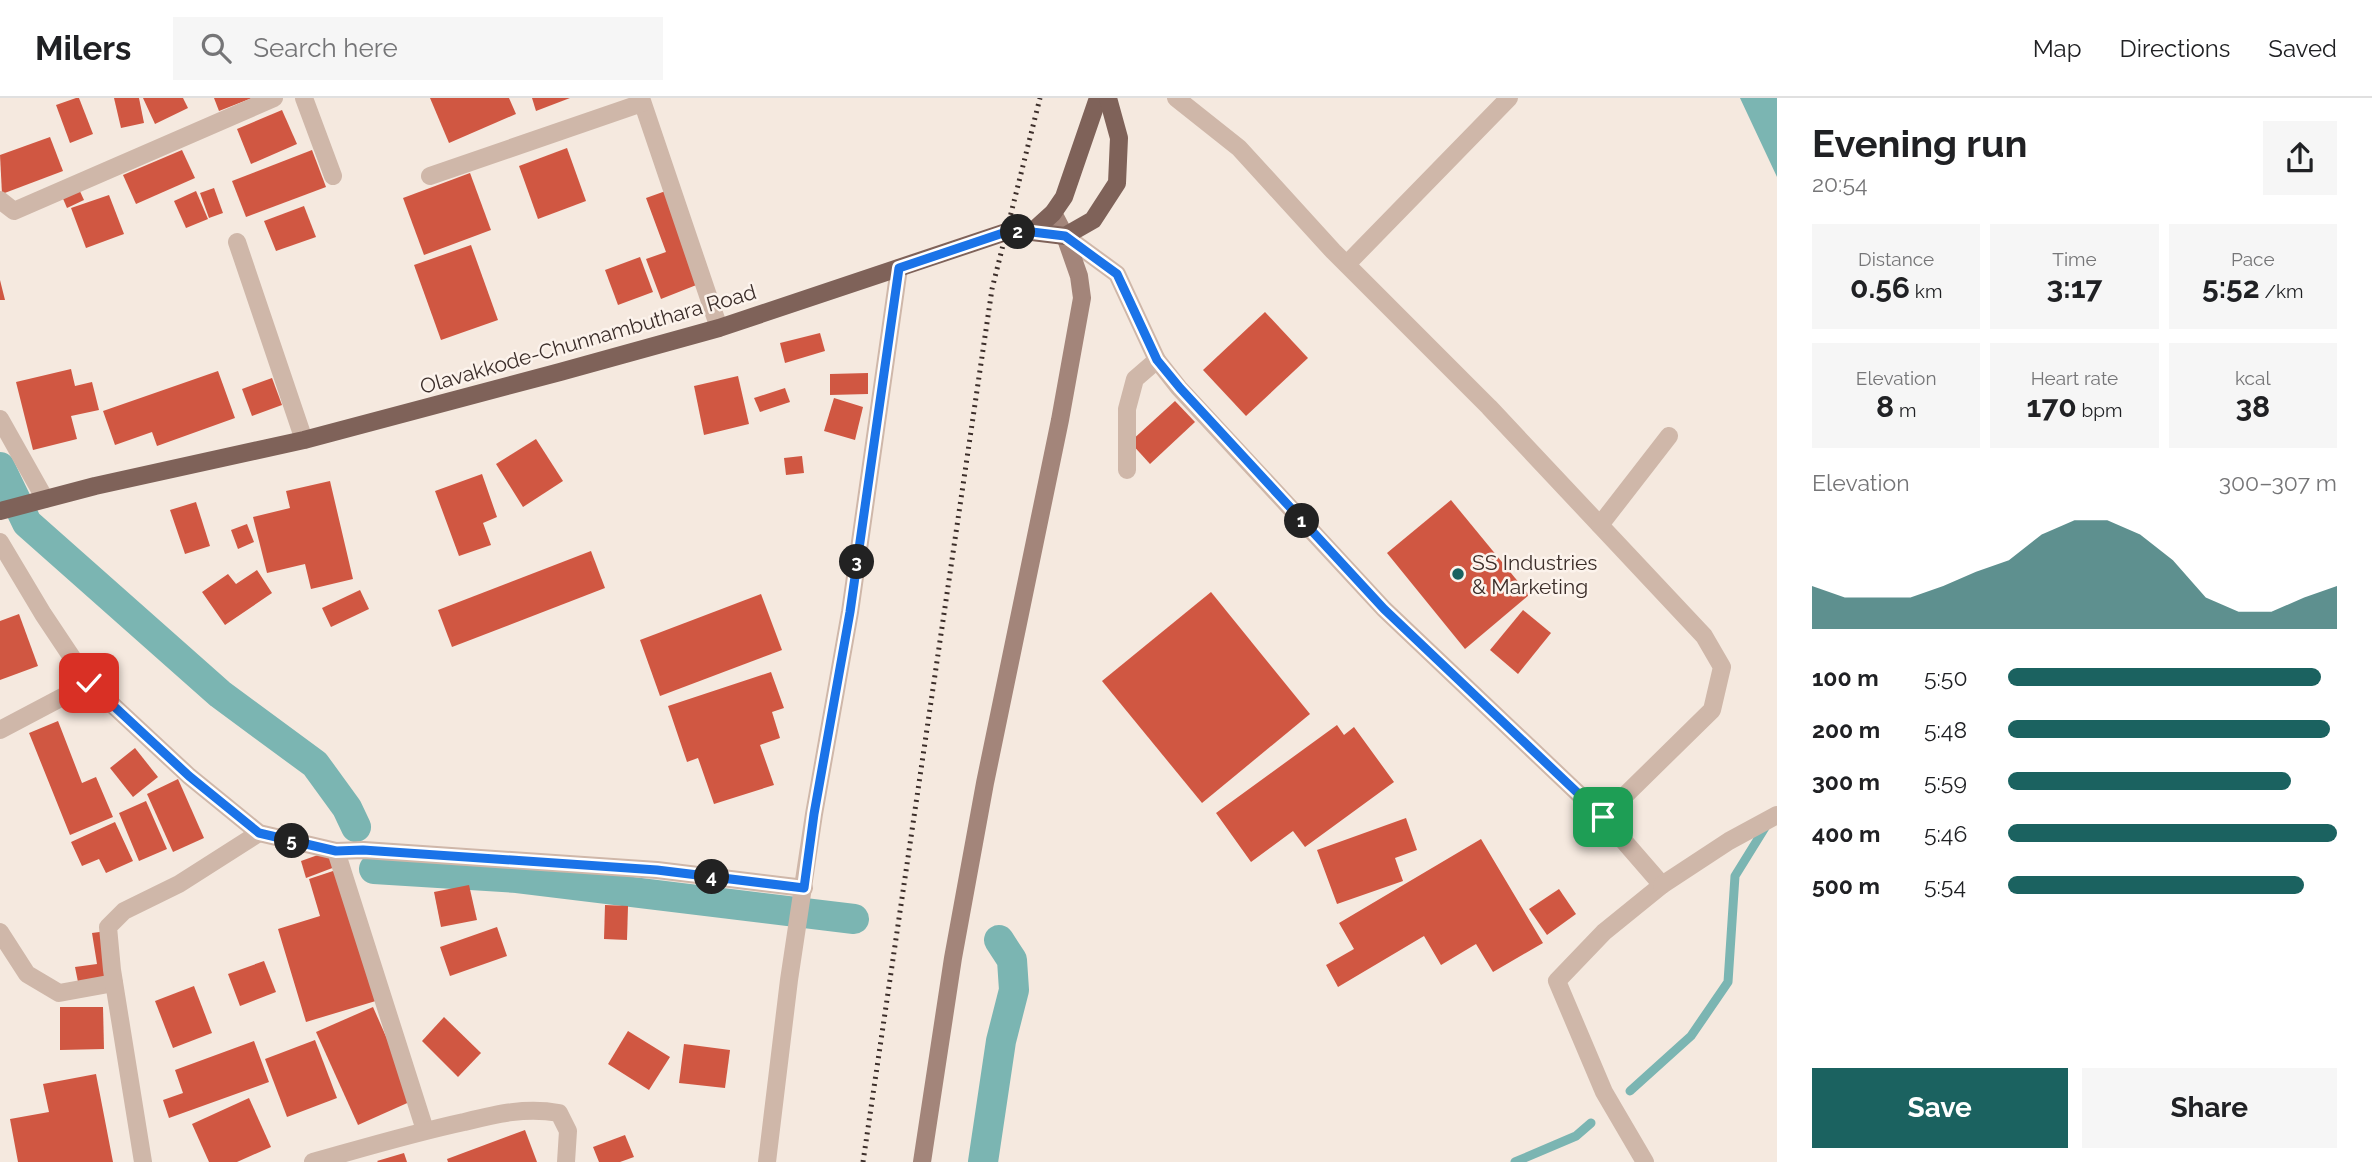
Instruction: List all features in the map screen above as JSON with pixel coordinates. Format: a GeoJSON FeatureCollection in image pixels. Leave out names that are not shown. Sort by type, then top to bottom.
{"type":"FeatureCollection","features":[{"type":"Feature","properties":{"kind":"main road"},"geometry":{"type":"LineString","coordinates":[[1032,232],[1053,213],[1064,197],[1098,98]]}},
{"type":"Feature","properties":{"kind":"main road"},"geometry":{"type":"LineString","coordinates":[[1065,236],[1093,220],[1116,183],[1119,138],[1108,98]]}},
{"type":"Feature","properties":{"kind":"main road"},"geometry":{"type":"LineString","coordinates":[[922,1162],[953,958],[985,783],[1060,420],[1082,298],[1079,276],[1065,236],[1053,213]]}},
{"type":"Feature","properties":{"kind":"main road","name":"Olavakkode-Chunnambuthara Road"},"geometry":{"type":"LineString","coordinates":[[1,511],[95,486],[304,440],[719,328],[1006,232],[1065,236]]}},
{"type":"Feature","properties":{"kind":"street"},"geometry":{"type":"LineString","coordinates":[[0,200],[14,211],[274,98]]}},
{"type":"Feature","properties":{"kind":"street"},"geometry":{"type":"LineString","coordinates":[[304,98],[333,176]]}},
{"type":"Feature","properties":{"kind":"street"},"geometry":{"type":"LineString","coordinates":[[1176,98],[1239,148],[1347,264],[1489,407],[1704,636],[1722,667],[1712,710],[1603,817]]}},
{"type":"Feature","properties":{"kind":"street"},"geometry":{"type":"LineString","coordinates":[[1347,264],[1509,98]]}},
{"type":"Feature","properties":{"kind":"street"},"geometry":{"type":"LineString","coordinates":[[430,176],[642,101],[719,328]]}},
{"type":"Feature","properties":{"kind":"street"},"geometry":{"type":"LineString","coordinates":[[1065,236],[1117,274],[1157,360],[1180,388],[1384,609],[1603,817],[1662,885]]}},
{"type":"Feature","properties":{"kind":"street"},"geometry":{"type":"LineString","coordinates":[[237,242],[304,440]]}},
{"type":"Feature","properties":{"kind":"street"},"geometry":{"type":"LineString","coordinates":[[767,1162],[789,980],[814,814],[850,612],[899,268]]}},
{"type":"Feature","properties":{"kind":"street"},"geometry":{"type":"LineString","coordinates":[[1127,470],[1127,409],[1135,379],[1157,360]]}},
{"type":"Feature","properties":{"kind":"street"},"geometry":{"type":"LineString","coordinates":[[0,419],[39,501]]}},
{"type":"Feature","properties":{"kind":"street"},"geometry":{"type":"LineString","coordinates":[[1600,525],[1669,436]]}},
{"type":"Feature","properties":{"kind":"street"},"geometry":{"type":"LineString","coordinates":[[0,542],[89,683],[189,776],[259,833],[336,851],[363,850],[657,870],[804,888]]}},
{"type":"Feature","properties":{"kind":"street"},"geometry":{"type":"LineString","coordinates":[[0,730],[89,683]]}},
{"type":"Feature","properties":{"kind":"street"},"geometry":{"type":"LineString","coordinates":[[1645,1162],[1605,1092],[1557,981],[1604,932],[1662,885],[1729,841],[1777,815]]}},
{"type":"Feature","properties":{"kind":"street"},"geometry":{"type":"LineString","coordinates":[[143,1162],[114,983],[108,927],[124,911],[179,884],[259,833]]}},
{"type":"Feature","properties":{"kind":"street"},"geometry":{"type":"LineString","coordinates":[[336,851],[425,1130]]}},
{"type":"Feature","properties":{"kind":"street"},"geometry":{"type":"LineString","coordinates":[[0,932],[27,974],[59,993],[114,983]]}},
{"type":"Feature","properties":{"kind":"street"},"geometry":{"type":"LineString","coordinates":[[313,1162],[425,1130],[536,1109],[559,1113],[568,1131],[566,1162]]}},
{"type":"Feature","properties":{"kind":"water"},"geometry":{"type":"Polygon","coordinates":[[[1740,98],[1777,98],[1777,177],[1740,98]]]}},
{"type":"Feature","properties":{"kind":"building"},"geometry":{"type":"Polygon","coordinates":[[[79,98],[93,134],[70,143],[56,105],[79,98]]]}},
{"type":"Feature","properties":{"kind":"building"},"geometry":{"type":"Polygon","coordinates":[[[114,98],[139,98],[144,123],[121,128],[114,98]]]}},
{"type":"Feature","properties":{"kind":"building"},"geometry":{"type":"Polygon","coordinates":[[[143,98],[183,98],[188,108],[155,124],[143,98]]]}},
{"type":"Feature","properties":{"kind":"building"},"geometry":{"type":"Polygon","coordinates":[[[214,98],[252,98],[219,111],[214,98]]]}},
{"type":"Feature","properties":{"kind":"building"},"geometry":{"type":"Polygon","coordinates":[[[430,98],[509,98],[516,114],[449,143],[430,98]]]}},
{"type":"Feature","properties":{"kind":"building"},"geometry":{"type":"Polygon","coordinates":[[[532,98],[570,98],[536,111],[532,98]]]}},
{"type":"Feature","properties":{"kind":"building"},"geometry":{"type":"Polygon","coordinates":[[[282,110],[297,144],[251,164],[237,129],[282,110]]]}},
{"type":"Feature","properties":{"kind":"building"},"geometry":{"type":"Polygon","coordinates":[[[50,137],[63,171],[2,194],[0,155],[50,137]]]}},
{"type":"Feature","properties":{"kind":"building"},"geometry":{"type":"Polygon","coordinates":[[[567,148],[586,201],[538,219],[519,166],[567,148]]]}},
{"type":"Feature","properties":{"kind":"building"},"geometry":{"type":"Polygon","coordinates":[[[182,150],[195,178],[136,204],[123,175],[182,150]]]}},
{"type":"Feature","properties":{"kind":"building"},"geometry":{"type":"Polygon","coordinates":[[[312,150],[326,187],[246,217],[232,181],[312,150]]]}},
{"type":"Feature","properties":{"kind":"building"},"geometry":{"type":"Polygon","coordinates":[[[470,173],[491,230],[424,255],[403,198],[470,173]]]}},
{"type":"Feature","properties":{"kind":"building"},"geometry":{"type":"Polygon","coordinates":[[[78,187],[84,200],[67,208],[61,194],[78,187]]]}},
{"type":"Feature","properties":{"kind":"building"},"geometry":{"type":"Polygon","coordinates":[[[214,188],[223,213],[209,218],[200,193],[214,188]]]}},
{"type":"Feature","properties":{"kind":"building"},"geometry":{"type":"Polygon","coordinates":[[[674,188],[709,280],[661,299],[646,259],[666,252],[646,198],[674,188]]]}},
{"type":"Feature","properties":{"kind":"building"},"geometry":{"type":"Polygon","coordinates":[[[196,191],[208,219],[186,228],[174,201],[196,191]]]}},
{"type":"Feature","properties":{"kind":"building"},"geometry":{"type":"Polygon","coordinates":[[[109,195],[124,234],[86,248],[71,208],[109,195]]]}},
{"type":"Feature","properties":{"kind":"building"},"geometry":{"type":"Polygon","coordinates":[[[304,206],[316,237],[276,251],[264,221],[304,206]]]}},
{"type":"Feature","properties":{"kind":"building"},"geometry":{"type":"Polygon","coordinates":[[[471,245],[498,320],[441,340],[414,265],[471,245]]]}},
{"type":"Feature","properties":{"kind":"building"},"geometry":{"type":"Polygon","coordinates":[[[640,257],[653,292],[618,305],[605,270],[640,257]]]}},
{"type":"Feature","properties":{"kind":"building"},"geometry":{"type":"Polygon","coordinates":[[[0,280],[5,300],[0,300],[0,280]]]}},
{"type":"Feature","properties":{"kind":"building"},"geometry":{"type":"Polygon","coordinates":[[[1265,312],[1308,358],[1246,416],[1203,370],[1265,312]]]}},
{"type":"Feature","properties":{"kind":"building"},"geometry":{"type":"Polygon","coordinates":[[[820,333],[825,351],[785,363],[780,343],[820,333]]]}},
{"type":"Feature","properties":{"kind":"building"},"geometry":{"type":"Polygon","coordinates":[[[71,369],[75,386],[92,382],[99,410],[71,416],[77,439],[33,450],[16,382],[71,369]]]}},
{"type":"Feature","properties":{"kind":"building"},"geometry":{"type":"Polygon","coordinates":[[[218,371],[235,418],[157,446],[152,432],[115,445],[103,411],[218,371]]]}},
{"type":"Feature","properties":{"kind":"building"},"geometry":{"type":"Polygon","coordinates":[[[868,373],[868,394],[830,395],[830,374],[868,373]]]}},
{"type":"Feature","properties":{"kind":"building"},"geometry":{"type":"Polygon","coordinates":[[[738,376],[749,424],[704,435],[694,386],[738,376]]]}},
{"type":"Feature","properties":{"kind":"building"},"geometry":{"type":"Polygon","coordinates":[[[272,378],[282,405],[252,416],[242,389],[272,378]]]}},
{"type":"Feature","properties":{"kind":"building"},"geometry":{"type":"Polygon","coordinates":[[[785,388],[790,402],[760,412],[754,398],[785,388]]]}},
{"type":"Feature","properties":{"kind":"building"},"geometry":{"type":"Polygon","coordinates":[[[834,398],[863,407],[855,440],[824,431],[834,398]]]}},
{"type":"Feature","properties":{"kind":"building"},"geometry":{"type":"Polygon","coordinates":[[[1175,401],[1195,422],[1150,464],[1130,442],[1175,401]]]}},
{"type":"Feature","properties":{"kind":"building"},"geometry":{"type":"Polygon","coordinates":[[[536,439],[563,481],[523,507],[496,464],[536,439]]]}},
{"type":"Feature","properties":{"kind":"building"},"geometry":{"type":"Polygon","coordinates":[[[802,456],[804,473],[786,475],[784,458],[802,456]]]}},
{"type":"Feature","properties":{"kind":"building"},"geometry":{"type":"Polygon","coordinates":[[[482,474],[497,517],[483,523],[491,545],[459,556],[435,491],[482,474]]]}},
{"type":"Feature","properties":{"kind":"building"},"geometry":{"type":"Polygon","coordinates":[[[330,481],[353,579],[311,589],[305,564],[267,573],[253,517],[290,508],[286,491],[330,481]]]}},
{"type":"Feature","properties":{"kind":"building","name":"SS Industries & Marketing"},"geometry":{"type":"Polygon","coordinates":[[[1451,500],[1529,595],[1465,649],[1387,553],[1451,500]]]}},
{"type":"Feature","properties":{"kind":"building"},"geometry":{"type":"Polygon","coordinates":[[[196,502],[210,546],[185,554],[170,510],[196,502]]]}},
{"type":"Feature","properties":{"kind":"building"},"geometry":{"type":"Polygon","coordinates":[[[247,524],[254,542],[238,549],[231,530],[247,524]]]}},
{"type":"Feature","properties":{"kind":"building"},"geometry":{"type":"Polygon","coordinates":[[[591,551],[605,588],[452,647],[438,610],[591,551]]]}},
{"type":"Feature","properties":{"kind":"building"},"geometry":{"type":"Polygon","coordinates":[[[257,570],[272,593],[225,625],[202,592],[228,574],[236,584],[257,570]]]}},
{"type":"Feature","properties":{"kind":"building"},"geometry":{"type":"Polygon","coordinates":[[[360,590],[369,609],[331,627],[322,608],[360,590]]]}},
{"type":"Feature","properties":{"kind":"building"},"geometry":{"type":"Polygon","coordinates":[[[1211,592],[1310,714],[1202,803],[1102,681],[1211,592]]]}},
{"type":"Feature","properties":{"kind":"building"},"geometry":{"type":"Polygon","coordinates":[[[761,594],[782,650],[660,696],[640,640],[761,594]]]}},
{"type":"Feature","properties":{"kind":"building"},"geometry":{"type":"Polygon","coordinates":[[[1523,610],[1551,633],[1518,674],[1490,650],[1523,610]]]}},
{"type":"Feature","properties":{"kind":"building"},"geometry":{"type":"Polygon","coordinates":[[[19,614],[38,666],[0,680],[0,621],[19,614]]]}},
{"type":"Feature","properties":{"kind":"building"},"geometry":{"type":"Polygon","coordinates":[[[771,672],[784,708],[772,712],[780,738],[760,745],[774,785],[714,804],[698,758],[687,762],[668,706],[771,672]]]}},
{"type":"Feature","properties":{"kind":"building"},"geometry":{"type":"Polygon","coordinates":[[[58,721],[82,783],[96,777],[113,817],[70,835],[29,733],[58,721]]]}},
{"type":"Feature","properties":{"kind":"building"},"geometry":{"type":"Polygon","coordinates":[[[1337,725],[1344,735],[1354,727],[1394,782],[1305,847],[1293,831],[1251,862],[1216,813],[1337,725]]]}},
{"type":"Feature","properties":{"kind":"building"},"geometry":{"type":"Polygon","coordinates":[[[135,748],[158,777],[133,797],[110,768],[135,748]]]}},
{"type":"Feature","properties":{"kind":"building"},"geometry":{"type":"Polygon","coordinates":[[[178,779],[204,838],[173,852],[147,794],[178,779]]]}},
{"type":"Feature","properties":{"kind":"building"},"geometry":{"type":"Polygon","coordinates":[[[146,801],[167,849],[139,861],[119,813],[146,801]]]}},
{"type":"Feature","properties":{"kind":"building"},"geometry":{"type":"Polygon","coordinates":[[[1406,818],[1417,850],[1395,858],[1403,881],[1337,904],[1317,850],[1406,818]]]}},
{"type":"Feature","properties":{"kind":"building"},"geometry":{"type":"Polygon","coordinates":[[[115,822],[133,861],[106,873],[99,859],[82,866],[71,842],[115,822]]]}},
{"type":"Feature","properties":{"kind":"building"},"geometry":{"type":"Polygon","coordinates":[[[1481,839],[1543,943],[1493,972],[1476,944],[1441,965],[1424,936],[1338,987],[1326,965],[1354,949],[1339,923],[1481,839]]]}},
{"type":"Feature","properties":{"kind":"building"},"geometry":{"type":"Polygon","coordinates":[[[329,851],[335,867],[306,878],[301,861],[329,851]]]}},
{"type":"Feature","properties":{"kind":"building"},"geometry":{"type":"Polygon","coordinates":[[[339,869],[379,1000],[306,1022],[278,929],[320,916],[309,879],[339,869]]]}},
{"type":"Feature","properties":{"kind":"building"},"geometry":{"type":"Polygon","coordinates":[[[469,885],[477,920],[441,927],[434,892],[469,885]]]}},
{"type":"Feature","properties":{"kind":"building"},"geometry":{"type":"Polygon","coordinates":[[[1559,889],[1576,914],[1547,935],[1529,909],[1559,889]]]}},
{"type":"Feature","properties":{"kind":"building"},"geometry":{"type":"Polygon","coordinates":[[[605,905],[628,906],[627,940],[604,939],[605,905]]]}},
{"type":"Feature","properties":{"kind":"building"},"geometry":{"type":"Polygon","coordinates":[[[497,927],[507,956],[450,976],[440,947],[497,927]]]}},
{"type":"Feature","properties":{"kind":"building"},"geometry":{"type":"Polygon","coordinates":[[[107,931],[114,976],[78,982],[75,967],[97,964],[92,933],[107,931]]]}},
{"type":"Feature","properties":{"kind":"building"},"geometry":{"type":"Polygon","coordinates":[[[264,961],[276,992],[240,1006],[228,974],[264,961]]]}},
{"type":"Feature","properties":{"kind":"building"},"geometry":{"type":"Polygon","coordinates":[[[194,986],[212,1033],[173,1048],[155,1001],[194,986]]]}},
{"type":"Feature","properties":{"kind":"building"},"geometry":{"type":"Polygon","coordinates":[[[60,1007],[103,1007],[104,1049],[60,1050],[60,1007]]]}},
{"type":"Feature","properties":{"kind":"building"},"geometry":{"type":"Polygon","coordinates":[[[373,1007],[414,1100],[358,1125],[316,1032],[373,1007]]]}},
{"type":"Feature","properties":{"kind":"building"},"geometry":{"type":"Polygon","coordinates":[[[444,1017],[481,1053],[458,1077],[422,1041],[444,1017]]]}},
{"type":"Feature","properties":{"kind":"building"},"geometry":{"type":"Polygon","coordinates":[[[628,1031],[670,1057],[649,1090],[608,1064],[628,1031]]]}},
{"type":"Feature","properties":{"kind":"building"},"geometry":{"type":"Polygon","coordinates":[[[315,1040],[337,1098],[287,1117],[265,1059],[315,1040]]]}},
{"type":"Feature","properties":{"kind":"building"},"geometry":{"type":"Polygon","coordinates":[[[254,1041],[269,1082],[169,1118],[163,1100],[183,1093],[175,1070],[254,1041]]]}},
{"type":"Feature","properties":{"kind":"building"},"geometry":{"type":"Polygon","coordinates":[[[684,1044],[730,1050],[725,1088],[679,1083],[684,1044]]]}},
{"type":"Feature","properties":{"kind":"building"},"geometry":{"type":"Polygon","coordinates":[[[96,1074],[113,1162],[18,1162],[10,1119],[49,1112],[43,1084],[96,1074]]]}},
{"type":"Feature","properties":{"kind":"building"},"geometry":{"type":"Polygon","coordinates":[[[249,1098],[271,1147],[237,1162],[209,1162],[192,1124],[249,1098]]]}},
{"type":"Feature","properties":{"kind":"building"},"geometry":{"type":"Polygon","coordinates":[[[525,1130],[537,1162],[448,1162],[447,1159],[525,1130]]]}},
{"type":"Feature","properties":{"kind":"building"},"geometry":{"type":"Polygon","coordinates":[[[625,1135],[634,1157],[620,1162],[599,1162],[593,1147],[625,1135]]]}},
{"type":"Feature","properties":{"kind":"building"},"geometry":{"type":"Polygon","coordinates":[[[404,1153],[407,1162],[377,1161],[404,1153]]]}},
{"type":"Feature","properties":{"kind":"waterway"},"geometry":{"type":"LineString","coordinates":[[0,467],[27,523],[220,694],[315,764],[347,808],[356,827]]}},
{"type":"Feature","properties":{"kind":"waterway"},"geometry":{"type":"LineString","coordinates":[[1630,1091],[1691,1036],[1728,982],[1735,876],[1766,826]]}},
{"type":"Feature","properties":{"kind":"waterway"},"geometry":{"type":"LineString","coordinates":[[374,869],[517,878],[854,919]]}},
{"type":"Feature","properties":{"kind":"waterway"},"geometry":{"type":"LineString","coordinates":[[983,1162],[1001,1041],[1014,990],[1012,960],[999,940]]}},
{"type":"Feature","properties":{"kind":"waterway"},"geometry":{"type":"LineString","coordinates":[[1515,1162],[1576,1136],[1591,1123]]}},
{"type":"Feature","properties":{"kind":"railway"},"geometry":{"type":"LineString","coordinates":[[863,1162],[992,289],[1040,98]]}},
{"type":"Feature","properties":{"kind":"place","name":"SS Industries & Marketing"},"geometry":{"type":"Point","coordinates":[1458,574]}},
{"type":"Feature","properties":{"kind":"route"},"geometry":{"type":"LineString","coordinates":[[89,683],[189,776],[259,833],[336,851],[476,856],[657,870],[804,888],[814,814],[850,612],[899,268],[1006,232],[1032,232],[1065,236],[1117,274],[1157,360],[1180,388],[1384,609],[1603,817]]}}]}
